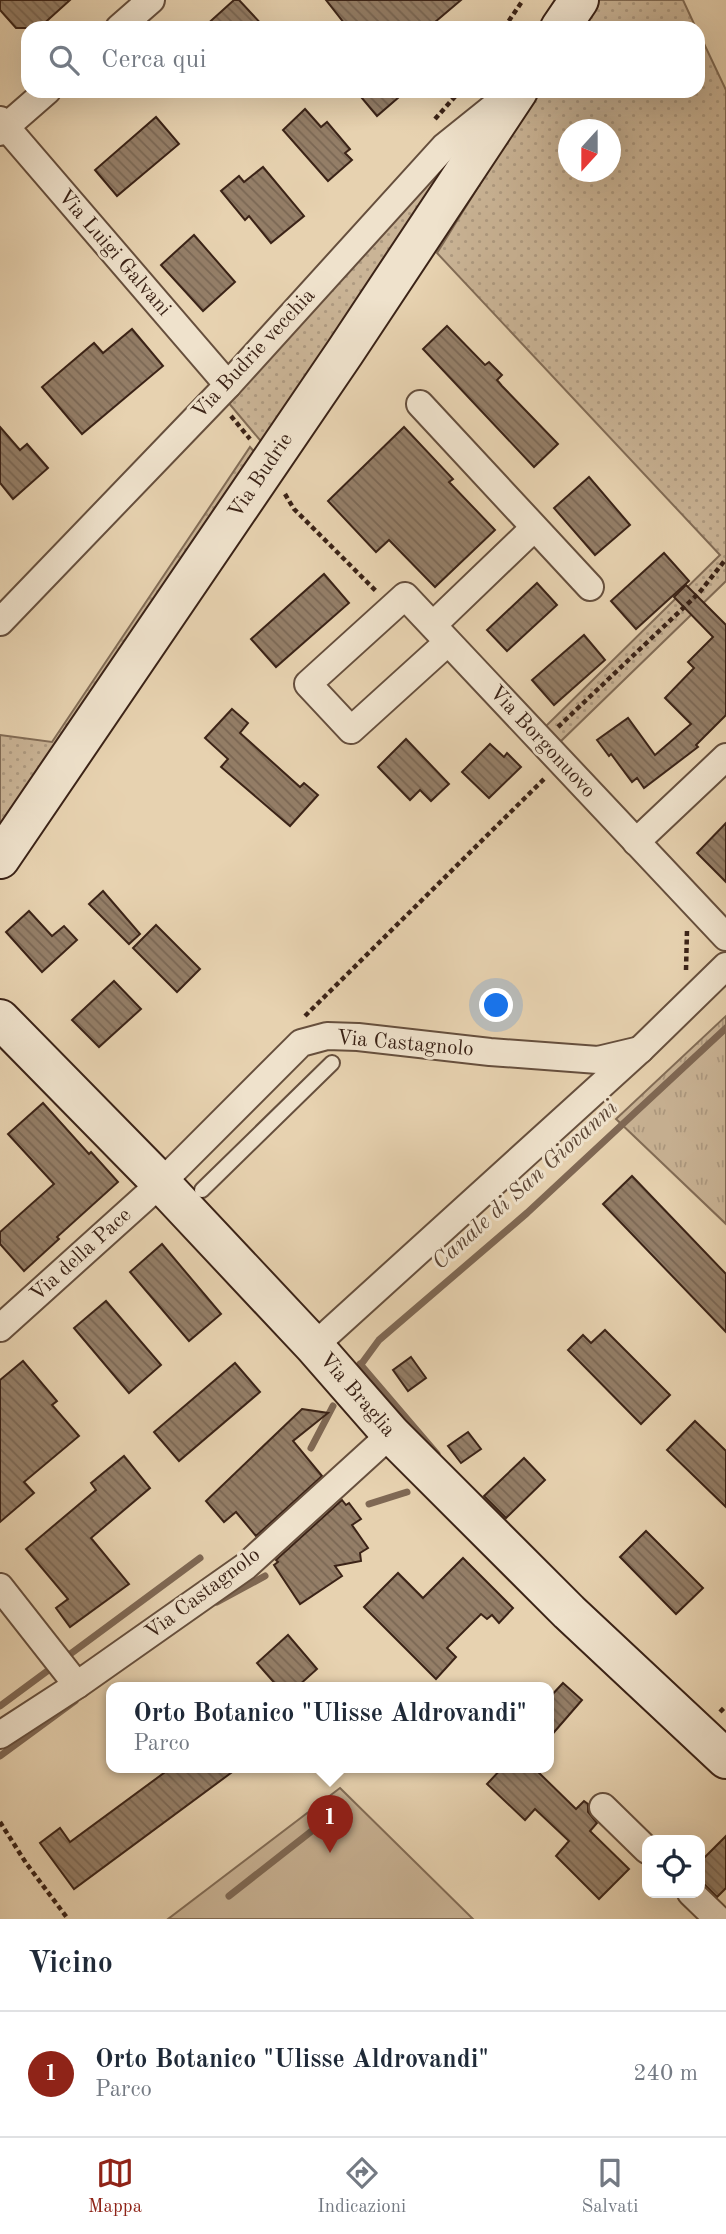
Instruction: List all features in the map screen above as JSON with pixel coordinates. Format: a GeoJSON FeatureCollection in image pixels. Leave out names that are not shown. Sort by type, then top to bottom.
{"type":"FeatureCollection","features":[{"type":"Feature","properties":{"kind":"street"},"geometry":{"type":"LineString","coordinates":[[127,21],[151,0]]}},
{"type":"Feature","properties":{"kind":"street"},"geometry":{"type":"LineString","coordinates":[[565,21],[579,0]]}},
{"type":"Feature","properties":{"kind":"street"},"geometry":{"type":"LineString","coordinates":[[2,127],[38,98]]}},
{"type":"Feature","properties":{"kind":"street","name":"Via Budrie vecchia"},"geometry":{"type":"LineString","coordinates":[[0,622],[222,391],[444,147],[507,98]]}},
{"type":"Feature","properties":{"kind":"street","name":"Via Budrie"},"geometry":{"type":"LineString","coordinates":[[0,859],[270,462],[511,98]]}},
{"type":"Feature","properties":{"kind":"street","name":"Via Luigi Galvani"},"geometry":{"type":"LineString","coordinates":[[2,127],[222,391]]}},
{"type":"Feature","properties":{"kind":"street"},"geometry":{"type":"LineString","coordinates":[[420,404],[590,587]]}},
{"type":"Feature","properties":{"kind":"street"},"geometry":{"type":"LineString","coordinates":[[393,607],[308,684],[351,730],[534,528]]}},
{"type":"Feature","properties":{"kind":"street","name":"Via Borgonuovo"},"geometry":{"type":"LineString","coordinates":[[393,607],[405,596],[726,937]]}},
{"type":"Feature","properties":{"kind":"street"},"geometry":{"type":"LineString","coordinates":[[636,842],[726,757]]}},
{"type":"Feature","properties":{"kind":"street"},"geometry":{"type":"LineString","coordinates":[[314,1346],[640,1050],[726,966]]}},
{"type":"Feature","properties":{"kind":"street","name":"Via Braglia"},"geometry":{"type":"LineString","coordinates":[[0,1018],[161,1183],[314,1346],[391,1434],[569,1612],[726,1759]]}},
{"type":"Feature","properties":{"kind":"street","name":"Via Castagnolo"},"geometry":{"type":"LineString","coordinates":[[161,1183],[301,1043],[327,1036],[348,1036],[598,1060],[640,1050]]}},
{"type":"Feature","properties":{"kind":"street","name":"Via Castagnolo"},"geometry":{"type":"LineString","coordinates":[[539,1056],[569,1070],[577,1079],[579,1090],[570,1114]]}},
{"type":"Feature","properties":{"kind":"street","name":"Via della Pace"},"geometry":{"type":"LineString","coordinates":[[0,1328],[161,1183]]}},
{"type":"Feature","properties":{"kind":"street","name":"Via Castagnolo"},"geometry":{"type":"LineString","coordinates":[[0,1735],[65,1670],[246,1566],[391,1434]]}},
{"type":"Feature","properties":{"kind":"street"},"geometry":{"type":"LineString","coordinates":[[0,1587],[65,1670]]}},
{"type":"Feature","properties":{"kind":"street"},"geometry":{"type":"LineString","coordinates":[[603,1807],[642,1845]]}},
{"type":"Feature","properties":{"kind":"street"},"geometry":{"type":"LineString","coordinates":[[696,1898],[718,1919]]}},
{"type":"Feature","properties":{"kind":"lane"},"geometry":{"type":"LineString","coordinates":[[202,1190],[332,1063]]}},
{"type":"Feature","properties":{"kind":"path"},"geometry":{"type":"LineString","coordinates":[[509,21],[523,0]]}},
{"type":"Feature","properties":{"kind":"path"},"geometry":{"type":"LineString","coordinates":[[222,391],[270,462],[284,474],[280,485],[294,509],[393,607]]}},
{"type":"Feature","properties":{"kind":"path"},"geometry":{"type":"LineString","coordinates":[[542,741],[699,593],[726,559]]}},
{"type":"Feature","properties":{"kind":"path"},"geometry":{"type":"LineString","coordinates":[[301,1020],[546,778]]}},
{"type":"Feature","properties":{"kind":"path"},"geometry":{"type":"LineString","coordinates":[[687,927],[686,981],[696,995]]}},
{"type":"Feature","properties":{"kind":"path"},"geometry":{"type":"LineString","coordinates":[[720,1712],[726,1706]]}},
{"type":"Feature","properties":{"kind":"path"},"geometry":{"type":"LineString","coordinates":[[0,1822],[26,1863],[68,1919]]}},
{"type":"Feature","properties":{"kind":"green space"},"geometry":{"type":"Polygon","coordinates":[[[594,0],[683,0],[693,21],[581,21],[594,0]]]}},
{"type":"Feature","properties":{"kind":"green space"},"geometry":{"type":"Polygon","coordinates":[[[705,46],[726,90],[726,581],[560,742],[545,727],[720,555],[437,253],[534,98],[705,98],[705,46]]]}},
{"type":"Feature","properties":{"kind":"green space"},"geometry":{"type":"Polygon","coordinates":[[[480,127],[265,446],[227,401],[480,127]]]}},
{"type":"Feature","properties":{"kind":"green space"},"geometry":{"type":"Polygon","coordinates":[[[250,447],[257,455],[0,836],[0,735],[52,742],[250,447]]]}},
{"type":"Feature","properties":{"kind":"green space"},"geometry":{"type":"Polygon","coordinates":[[[726,1016],[726,1224],[616,1119],[726,1016]]]}},
{"type":"Feature","properties":{"kind":"green space"},"geometry":{"type":"Polygon","coordinates":[[[340,1788],[473,1919],[168,1919],[340,1788]]]}},
{"type":"Feature","properties":{"kind":"building"},"geometry":{"type":"Polygon","coordinates":[[[0,0],[70,0],[47,21],[21,21],[21,28],[16,28],[0,10],[0,0]]]}},
{"type":"Feature","properties":{"kind":"building"},"geometry":{"type":"Polygon","coordinates":[[[234,0],[239,0],[258,21],[211,21],[234,0]]]}},
{"type":"Feature","properties":{"kind":"building"},"geometry":{"type":"Polygon","coordinates":[[[326,0],[461,0],[436,21],[342,21],[326,0]]]}},
{"type":"Feature","properties":{"kind":"building"},"geometry":{"type":"Polygon","coordinates":[[[362,98],[398,98],[377,116],[362,98]]]}},
{"type":"Feature","properties":{"kind":"building"},"geometry":{"type":"Polygon","coordinates":[[[305,109],[321,127],[327,122],[350,149],[345,153],[352,160],[328,181],[283,130],[305,109]]]}},
{"type":"Feature","properties":{"kind":"building"},"geometry":{"type":"Polygon","coordinates":[[[156,117],[179,144],[117,196],[95,170],[156,117]]]}},
{"type":"Feature","properties":{"kind":"building"},"geometry":{"type":"Polygon","coordinates":[[[263,167],[304,216],[271,243],[249,216],[245,220],[221,191],[239,176],[244,182],[263,167]]]}},
{"type":"Feature","properties":{"kind":"building"},"geometry":{"type":"Polygon","coordinates":[[[194,235],[235,282],[203,311],[161,265],[194,235]]]}},
{"type":"Feature","properties":{"kind":"building"},"geometry":{"type":"Polygon","coordinates":[[[447,326],[485,365],[489,362],[502,375],[497,380],[558,444],[534,467],[423,349],[447,326]]]}},
{"type":"Feature","properties":{"kind":"building"},"geometry":{"type":"Polygon","coordinates":[[[132,329],[163,366],[82,434],[42,387],[94,343],[103,353],[132,329]]]}},
{"type":"Feature","properties":{"kind":"building"},"geometry":{"type":"Polygon","coordinates":[[[0,427],[20,450],[27,444],[48,468],[13,499],[0,483],[0,427]]]}},
{"type":"Feature","properties":{"kind":"building"},"geometry":{"type":"Polygon","coordinates":[[[404,427],[453,479],[449,482],[495,530],[435,587],[389,540],[376,552],[328,501],[404,427]]]}},
{"type":"Feature","properties":{"kind":"building"},"geometry":{"type":"Polygon","coordinates":[[[589,477],[630,525],[595,555],[554,508],[589,477]]]}},
{"type":"Feature","properties":{"kind":"building"},"geometry":{"type":"Polygon","coordinates":[[[664,553],[689,581],[636,629],[611,601],[664,553]]]}},
{"type":"Feature","properties":{"kind":"building"},"geometry":{"type":"Polygon","coordinates":[[[324,574],[349,603],[276,667],[251,639],[324,574]]]}},
{"type":"Feature","properties":{"kind":"building"},"geometry":{"type":"Polygon","coordinates":[[[537,583],[557,605],[507,651],[487,630],[537,583]]]}},
{"type":"Feature","properties":{"kind":"building"},"geometry":{"type":"Polygon","coordinates":[[[686,585],[726,625],[726,715],[696,745],[698,747],[644,788],[637,778],[632,782],[597,740],[628,718],[655,755],[691,724],[665,698],[694,668],[688,662],[713,637],[674,597],[686,585]]]}},
{"type":"Feature","properties":{"kind":"building"},"geometry":{"type":"Polygon","coordinates":[[[584,635],[605,660],[554,705],[532,680],[584,635]]]}},
{"type":"Feature","properties":{"kind":"building"},"geometry":{"type":"Polygon","coordinates":[[[232,709],[248,723],[240,733],[300,787],[304,783],[318,795],[290,826],[221,767],[228,759],[205,738],[232,709]]]}},
{"type":"Feature","properties":{"kind":"building"},"geometry":{"type":"Polygon","coordinates":[[[406,739],[449,784],[431,801],[420,790],[410,800],[378,767],[406,739]]]}},
{"type":"Feature","properties":{"kind":"building"},"geometry":{"type":"Polygon","coordinates":[[[490,744],[504,757],[507,753],[521,767],[489,798],[462,772],[490,744]]]}},
{"type":"Feature","properties":{"kind":"building"},"geometry":{"type":"Polygon","coordinates":[[[726,823],[726,882],[697,853],[726,823]]]}},
{"type":"Feature","properties":{"kind":"building"},"geometry":{"type":"Polygon","coordinates":[[[103,891],[140,934],[129,944],[89,904],[103,891]]]}},
{"type":"Feature","properties":{"kind":"building"},"geometry":{"type":"Polygon","coordinates":[[[29,911],[52,936],[64,926],[77,940],[42,972],[6,932],[29,911]]]}},
{"type":"Feature","properties":{"kind":"building"},"geometry":{"type":"Polygon","coordinates":[[[156,925],[200,969],[177,992],[133,948],[156,925]]]}},
{"type":"Feature","properties":{"kind":"building"},"geometry":{"type":"Polygon","coordinates":[[[114,981],[141,1009],[99,1047],[72,1020],[114,981]]]}},
{"type":"Feature","properties":{"kind":"building"},"geometry":{"type":"Polygon","coordinates":[[[43,1103],[118,1182],[24,1271],[0,1244],[0,1232],[54,1184],[8,1134],[43,1103]]]}},
{"type":"Feature","properties":{"kind":"building"},"geometry":{"type":"Polygon","coordinates":[[[632,1176],[726,1274],[726,1332],[603,1204],[632,1176]]]}},
{"type":"Feature","properties":{"kind":"building"},"geometry":{"type":"Polygon","coordinates":[[[162,1244],[221,1314],[189,1341],[130,1272],[162,1244]]]}},
{"type":"Feature","properties":{"kind":"building"},"geometry":{"type":"Polygon","coordinates":[[[106,1301],[161,1365],[129,1393],[74,1328],[106,1301]]]}},
{"type":"Feature","properties":{"kind":"building"},"geometry":{"type":"Polygon","coordinates":[[[605,1330],[670,1395],[641,1424],[568,1350],[583,1335],[591,1343],[605,1330]]]}},
{"type":"Feature","properties":{"kind":"building"},"geometry":{"type":"Polygon","coordinates":[[[411,1357],[426,1378],[408,1391],[393,1370],[411,1357]]]}},
{"type":"Feature","properties":{"kind":"building"},"geometry":{"type":"Polygon","coordinates":[[[23,1361],[57,1401],[52,1405],[79,1436],[24,1482],[34,1493],[0,1522],[0,1380],[23,1361]]]}},
{"type":"Feature","properties":{"kind":"building"},"geometry":{"type":"Polygon","coordinates":[[[235,1363],[260,1392],[179,1461],[154,1432],[235,1363]]]}},
{"type":"Feature","properties":{"kind":"building"},"geometry":{"type":"Polygon","coordinates":[[[302,1409],[328,1413],[293,1441],[322,1476],[256,1536],[236,1512],[224,1522],[206,1501],[302,1409]]]}},
{"type":"Feature","properties":{"kind":"building"},"geometry":{"type":"Polygon","coordinates":[[[695,1421],[726,1451],[726,1507],[667,1450],[695,1421]]]}},
{"type":"Feature","properties":{"kind":"building"},"geometry":{"type":"Polygon","coordinates":[[[468,1432],[481,1449],[461,1463],[448,1446],[468,1432]]]}},
{"type":"Feature","properties":{"kind":"building"},"geometry":{"type":"Polygon","coordinates":[[[124,1456],[150,1488],[91,1538],[129,1584],[70,1627],[56,1608],[68,1599],[26,1549],[96,1490],[91,1483],[124,1456]]]}},
{"type":"Feature","properties":{"kind":"building"},"geometry":{"type":"Polygon","coordinates":[[[524,1458],[545,1480],[506,1518],[484,1496],[524,1458]]]}},
{"type":"Feature","properties":{"kind":"building"},"geometry":{"type":"Polygon","coordinates":[[[342,1500],[346,1505],[349,1503],[361,1519],[352,1525],[368,1548],[360,1553],[361,1561],[335,1566],[342,1576],[300,1604],[274,1565],[278,1562],[276,1560],[342,1500]]]}},
{"type":"Feature","properties":{"kind":"building"},"geometry":{"type":"Polygon","coordinates":[[[646,1531],[703,1588],[676,1614],[620,1557],[646,1531]]]}},
{"type":"Feature","properties":{"kind":"building"},"geometry":{"type":"Polygon","coordinates":[[[463,1558],[513,1608],[499,1623],[492,1615],[487,1619],[481,1614],[447,1648],[456,1657],[436,1679],[364,1607],[398,1573],[423,1598],[463,1558]]]}},
{"type":"Feature","properties":{"kind":"building"},"geometry":{"type":"Polygon","coordinates":[[[288,1635],[317,1669],[303,1682],[274,1682],[257,1663],[288,1635]]]}},
{"type":"Feature","properties":{"kind":"building"},"geometry":{"type":"Polygon","coordinates":[[[563,1683],[582,1700],[554,1732],[554,1693],[563,1683]]]}},
{"type":"Feature","properties":{"kind":"building"},"geometry":{"type":"Polygon","coordinates":[[[164,1773],[231,1773],[74,1889],[40,1843],[60,1828],[70,1842],[164,1773]]]}},
{"type":"Feature","properties":{"kind":"building"},"geometry":{"type":"Polygon","coordinates":[[[497,1773],[539,1773],[576,1809],[584,1801],[588,1804],[588,1812],[597,1823],[590,1831],[629,1869],[599,1899],[556,1856],[569,1841],[535,1809],[525,1820],[487,1784],[497,1773]]]}},
{"type":"Feature","properties":{"kind":"building"},"geometry":{"type":"Polygon","coordinates":[[[726,1836],[726,1888],[717,1897],[705,1885],[705,1857],[726,1836]]]}},
{"type":"Feature","properties":{"kind":"waterway","name":"Canale di San Giovanni"},"geometry":{"type":"LineString","coordinates":[[354,1374],[379,1340],[527,1213],[726,1028]]}},
{"type":"Feature","properties":{"kind":"waterway"},"geometry":{"type":"LineString","coordinates":[[360,1364],[437,1454]]}},
{"type":"Feature","properties":{"kind":"waterway","name":"Canale di San Giovanni"},"geometry":{"type":"LineString","coordinates":[[311,1448],[333,1406]]}},
{"type":"Feature","properties":{"kind":"waterway"},"geometry":{"type":"LineString","coordinates":[[369,1504],[407,1492]]}},
{"type":"Feature","properties":{"kind":"waterway","name":"Canale di San Giovanni"},"geometry":{"type":"LineString","coordinates":[[0,1706],[200,1558]]}},
{"type":"Feature","properties":{"kind":"waterway"},"geometry":{"type":"LineString","coordinates":[[217,1602],[265,1576]]}},
{"type":"Feature","properties":{"kind":"waterway"},"geometry":{"type":"LineString","coordinates":[[0,1756],[75,1701]]}},
{"type":"Feature","properties":{"kind":"waterway"},"geometry":{"type":"LineString","coordinates":[[229,1896],[341,1808]]}},
{"type":"Feature","properties":{"kind":"place","name":"Orto Botanico \"Ulisse Aldrovandi\""},"geometry":{"type":"Point","coordinates":[330,1853]}}]}
